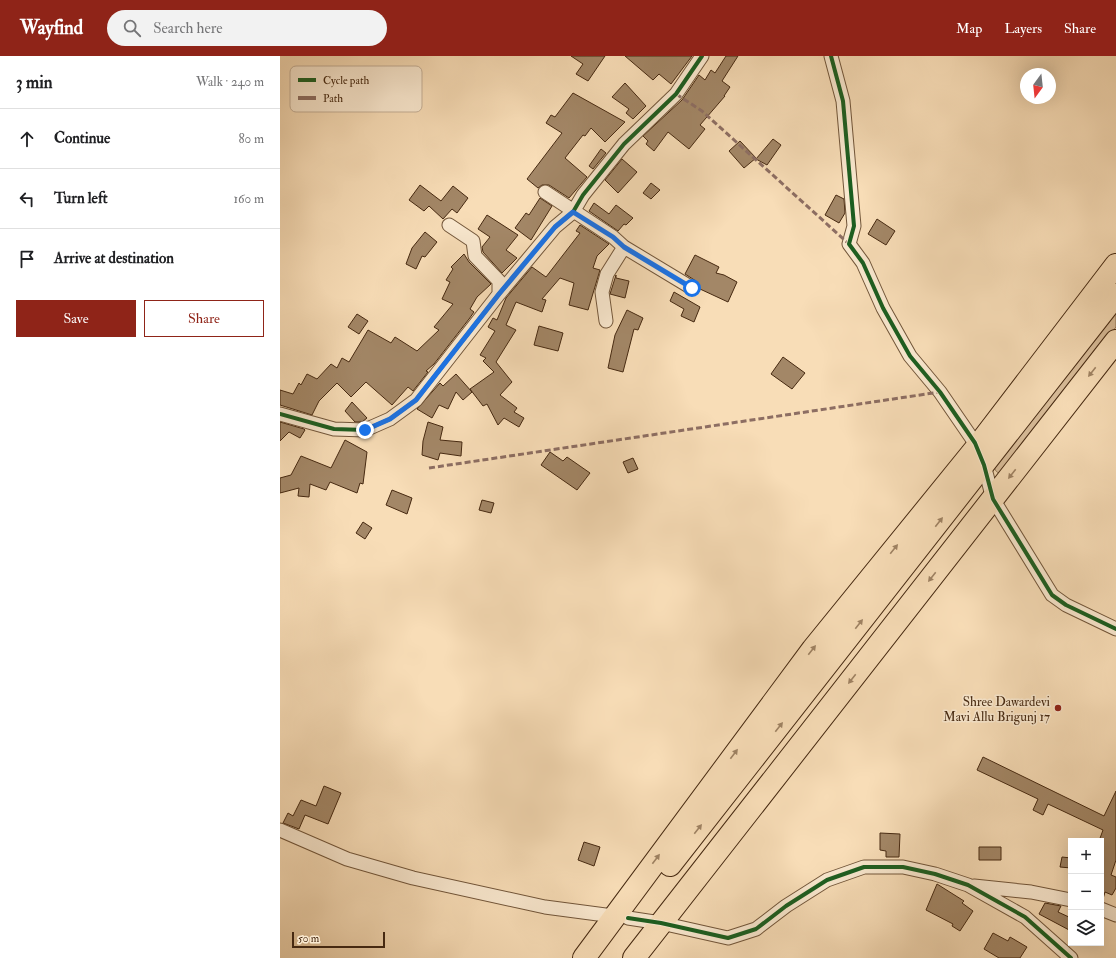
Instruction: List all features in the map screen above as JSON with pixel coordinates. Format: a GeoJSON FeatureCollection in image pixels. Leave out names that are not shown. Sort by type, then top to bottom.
{"type":"FeatureCollection","features":[{"type":"Feature","properties":{"kind":"highway"},"geometry":{"type":"LineString","coordinates":[[980,456],[1116,265]]}},
{"type":"Feature","properties":{"kind":"highway"},"geometry":{"type":"LineString","coordinates":[[584,958],[621,917],[980,456],[1116,295]]}},
{"type":"Feature","properties":{"kind":"highway"},"geometry":{"type":"LineString","coordinates":[[634,958],[1116,341]]}},
{"type":"Feature","properties":{"kind":"highway"},"geometry":{"type":"LineString","coordinates":[[596,958],[621,917]]}},
{"type":"Feature","properties":{"kind":"street"},"geometry":{"type":"LineString","coordinates":[[280,414],[334,429],[365,430],[390,419],[416,400],[499,294],[555,227],[573,212],[583,195],[624,144],[674,96],[702,56]]}},
{"type":"Feature","properties":{"kind":"street"},"geometry":{"type":"LineString","coordinates":[[830,56],[843,101],[854,226],[849,244],[863,263],[883,308],[910,356],[940,392],[980,456],[993,499],[1052,596],[1066,605],[1116,630]]}},
{"type":"Feature","properties":{"kind":"street"},"geometry":{"type":"LineString","coordinates":[[545,192],[573,212],[613,237],[624,247],[692,288]]}},
{"type":"Feature","properties":{"kind":"street"},"geometry":{"type":"LineString","coordinates":[[449,225],[473,241],[475,256],[499,281],[499,294]]}},
{"type":"Feature","properties":{"kind":"street"},"geometry":{"type":"LineString","coordinates":[[606,321],[602,292],[607,274],[624,247]]}},
{"type":"Feature","properties":{"kind":"street"},"geometry":{"type":"LineString","coordinates":[[280,830],[347,859],[413,878],[545,908],[661,922],[728,938],[756,929],[786,906],[827,880],[864,868],[903,867],[935,874],[968,885],[1025,917],[1071,958]]}},
{"type":"Feature","properties":{"kind":"street"},"geometry":{"type":"LineString","coordinates":[[968,885],[1031,892],[1068,899]]}},
{"type":"Feature","properties":{"kind":"street"},"geometry":{"type":"LineString","coordinates":[[1104,910],[1116,915]]}},
{"type":"Feature","properties":{"kind":"shaded area"},"geometry":{"type":"Polygon","coordinates":[[[1116,308],[1116,327],[1002,474],[998,472],[994,466],[1116,308]]]}},
{"type":"Feature","properties":{"kind":"building"},"geometry":{"type":"Polygon","coordinates":[[[571,56],[605,56],[588,81],[576,74],[583,64],[571,56]]]}},
{"type":"Feature","properties":{"kind":"building"},"geometry":{"type":"Polygon","coordinates":[[[625,56],[692,56],[671,84],[659,74],[653,80],[625,56]]]}},
{"type":"Feature","properties":{"kind":"building"},"geometry":{"type":"Polygon","coordinates":[[[726,56],[738,56],[722,81],[730,87],[725,96],[700,125],[705,129],[689,149],[668,132],[654,151],[646,144],[648,141],[643,136],[682,100],[699,75],[705,80],[711,70],[715,73],[726,56]]]}},
{"type":"Feature","properties":{"kind":"building"},"geometry":{"type":"Polygon","coordinates":[[[625,83],[646,106],[633,119],[626,113],[629,109],[612,97],[625,83]]]}},
{"type":"Feature","properties":{"kind":"building"},"geometry":{"type":"Polygon","coordinates":[[[573,93],[625,122],[605,142],[591,128],[585,136],[583,135],[565,158],[587,177],[569,198],[549,185],[542,185],[538,188],[527,179],[562,133],[546,123],[551,115],[555,117],[573,93]]]}},
{"type":"Feature","properties":{"kind":"building"},"geometry":{"type":"Polygon","coordinates":[[[773,139],[781,145],[767,165],[756,159],[773,139]]]}},
{"type":"Feature","properties":{"kind":"building"},"geometry":{"type":"Polygon","coordinates":[[[740,141],[756,158],[744,168],[729,151],[740,141]]]}},
{"type":"Feature","properties":{"kind":"building"},"geometry":{"type":"Polygon","coordinates":[[[601,149],[606,153],[593,169],[589,166],[601,149]]]}},
{"type":"Feature","properties":{"kind":"building"},"geometry":{"type":"Polygon","coordinates":[[[622,159],[637,172],[618,193],[605,180],[622,159]]]}},
{"type":"Feature","properties":{"kind":"building"},"geometry":{"type":"Polygon","coordinates":[[[651,183],[660,190],[651,199],[643,193],[651,183]]]}},
{"type":"Feature","properties":{"kind":"building"},"geometry":{"type":"Polygon","coordinates":[[[420,185],[441,201],[453,186],[468,198],[457,213],[452,209],[443,219],[429,206],[424,211],[409,200],[420,185]]]}},
{"type":"Feature","properties":{"kind":"building"},"geometry":{"type":"Polygon","coordinates":[[[836,195],[844,199],[845,213],[839,223],[825,215],[836,195]]]}},
{"type":"Feature","properties":{"kind":"building"},"geometry":{"type":"Polygon","coordinates":[[[540,198],[552,206],[531,240],[515,228],[526,213],[529,215],[540,198]]]}},
{"type":"Feature","properties":{"kind":"building"},"geometry":{"type":"Polygon","coordinates":[[[594,203],[609,214],[616,205],[633,218],[626,225],[624,224],[618,231],[589,211],[594,203]]]}},
{"type":"Feature","properties":{"kind":"building"},"geometry":{"type":"Polygon","coordinates":[[[487,215],[518,235],[506,250],[517,258],[502,273],[483,252],[482,247],[490,237],[478,229],[487,215]]]}},
{"type":"Feature","properties":{"kind":"building"},"geometry":{"type":"Polygon","coordinates":[[[877,219],[895,231],[886,245],[868,234],[877,219]]]}},
{"type":"Feature","properties":{"kind":"building"},"geometry":{"type":"Polygon","coordinates":[[[580,225],[609,244],[597,256],[593,268],[600,270],[588,310],[569,305],[574,283],[560,278],[542,299],[546,300],[542,312],[516,302],[506,325],[516,330],[496,362],[512,382],[500,395],[517,408],[514,412],[524,418],[519,427],[504,418],[498,425],[487,404],[483,406],[470,389],[494,372],[483,361],[486,358],[480,355],[495,331],[488,327],[493,318],[497,320],[506,298],[532,267],[546,277],[580,233],[576,231],[580,225]]]}},
{"type":"Feature","properties":{"kind":"building"},"geometry":{"type":"Polygon","coordinates":[[[425,232],[437,242],[425,257],[422,256],[416,269],[406,264],[412,248],[425,232]]]}},
{"type":"Feature","properties":{"kind":"building"},"geometry":{"type":"Polygon","coordinates":[[[464,254],[469,262],[491,284],[477,297],[470,309],[474,312],[434,364],[426,371],[428,372],[413,391],[408,387],[392,405],[366,382],[351,397],[337,383],[319,401],[312,415],[280,405],[280,390],[293,394],[299,383],[301,385],[307,374],[317,379],[331,364],[337,368],[342,358],[349,362],[368,330],[391,343],[395,337],[417,351],[439,330],[434,327],[453,304],[442,299],[450,282],[446,280],[453,269],[451,267],[464,254]]]}},
{"type":"Feature","properties":{"kind":"building"},"geometry":{"type":"Polygon","coordinates":[[[695,255],[719,267],[716,273],[724,275],[737,282],[728,302],[700,289],[696,281],[685,274],[695,255]]]}},
{"type":"Feature","properties":{"kind":"building"},"geometry":{"type":"Polygon","coordinates":[[[616,275],[616,278],[629,281],[625,298],[610,294],[616,275]]]}},
{"type":"Feature","properties":{"kind":"building"},"geometry":{"type":"Polygon","coordinates":[[[674,292],[700,307],[694,322],[681,316],[684,309],[670,301],[674,292]]]}},
{"type":"Feature","properties":{"kind":"building"},"geometry":{"type":"Polygon","coordinates":[[[627,310],[643,318],[638,330],[634,329],[623,372],[608,368],[615,335],[627,310]]]}},
{"type":"Feature","properties":{"kind":"building"},"geometry":{"type":"Polygon","coordinates":[[[357,314],[368,321],[359,334],[348,327],[357,314]]]}},
{"type":"Feature","properties":{"kind":"building"},"geometry":{"type":"Polygon","coordinates":[[[539,326],[563,333],[558,351],[534,345],[539,326]]]}},
{"type":"Feature","properties":{"kind":"building"},"geometry":{"type":"Polygon","coordinates":[[[783,357],[805,373],[792,389],[771,374],[783,357]]]}},
{"type":"Feature","properties":{"kind":"building"},"geometry":{"type":"Polygon","coordinates":[[[456,374],[472,392],[463,400],[456,392],[448,409],[439,405],[432,418],[417,409],[440,383],[443,386],[456,374]]]}},
{"type":"Feature","properties":{"kind":"building"},"geometry":{"type":"Polygon","coordinates":[[[352,402],[367,418],[362,422],[355,422],[345,411],[352,402]]]}},
{"type":"Feature","properties":{"kind":"building"},"geometry":{"type":"Polygon","coordinates":[[[280,422],[305,430],[300,438],[289,432],[280,441],[280,422]]]}},
{"type":"Feature","properties":{"kind":"building"},"geometry":{"type":"Polygon","coordinates":[[[428,422],[443,427],[440,440],[462,442],[461,456],[440,453],[438,460],[422,455],[423,441],[428,422]]]}},
{"type":"Feature","properties":{"kind":"building"},"geometry":{"type":"Polygon","coordinates":[[[345,440],[367,452],[363,484],[360,483],[357,493],[330,482],[326,490],[310,484],[309,497],[298,496],[299,488],[280,493],[280,478],[291,475],[301,456],[331,468],[345,440]]]}},
{"type":"Feature","properties":{"kind":"building"},"geometry":{"type":"Polygon","coordinates":[[[550,452],[563,461],[567,457],[590,473],[577,490],[541,465],[550,452]]]}},
{"type":"Feature","properties":{"kind":"building"},"geometry":{"type":"Polygon","coordinates":[[[633,458],[638,469],[628,473],[623,462],[633,458]]]}},
{"type":"Feature","properties":{"kind":"building"},"geometry":{"type":"Polygon","coordinates":[[[392,490],[412,498],[407,514],[386,505],[392,490]]]}},
{"type":"Feature","properties":{"kind":"building"},"geometry":{"type":"Polygon","coordinates":[[[482,500],[494,503],[491,513],[479,510],[482,500]]]}},
{"type":"Feature","properties":{"kind":"building"},"geometry":{"type":"Polygon","coordinates":[[[363,522],[372,528],[365,539],[356,533],[363,522]]]}},
{"type":"Feature","properties":{"kind":"building"},"geometry":{"type":"Polygon","coordinates":[[[983,757],[1104,816],[1116,791],[1116,860],[1111,875],[1116,877],[1116,888],[1112,895],[1105,892],[1104,896],[1104,838],[1100,838],[1103,830],[1048,804],[1043,815],[1033,810],[1038,799],[977,770],[983,757]]]}},
{"type":"Feature","properties":{"kind":"building"},"geometry":{"type":"Polygon","coordinates":[[[324,786],[341,793],[328,824],[305,815],[299,829],[283,823],[288,813],[293,816],[301,800],[316,806],[324,786]]]}},
{"type":"Feature","properties":{"kind":"building"},"geometry":{"type":"Polygon","coordinates":[[[880,833],[900,834],[899,857],[886,857],[886,851],[880,850],[880,833]]]}},
{"type":"Feature","properties":{"kind":"building"},"geometry":{"type":"Polygon","coordinates":[[[584,842],[600,847],[594,866],[578,860],[584,842]]]}},
{"type":"Feature","properties":{"kind":"building"},"geometry":{"type":"Polygon","coordinates":[[[979,847],[1001,847],[1001,860],[979,860],[979,847]]]}},
{"type":"Feature","properties":{"kind":"building"},"geometry":{"type":"Polygon","coordinates":[[[1062,857],[1068,858],[1068,868],[1060,867],[1062,857]]]}},
{"type":"Feature","properties":{"kind":"building"},"geometry":{"type":"Polygon","coordinates":[[[937,884],[964,901],[962,903],[973,911],[960,931],[952,926],[953,924],[926,910],[937,884]]]}},
{"type":"Feature","properties":{"kind":"building"},"geometry":{"type":"Polygon","coordinates":[[[1045,903],[1061,906],[1058,912],[1068,917],[1068,929],[1039,914],[1045,903]]]}},
{"type":"Feature","properties":{"kind":"building"},"geometry":{"type":"Polygon","coordinates":[[[993,933],[1008,941],[1010,937],[1027,947],[1020,958],[999,958],[984,949],[993,933]]]}},
{"type":"Feature","properties":{"kind":"marked path"},"geometry":{"type":"LineString","coordinates":[[676,94],[702,111],[849,244]]}},
{"type":"Feature","properties":{"kind":"marked path"},"geometry":{"type":"LineString","coordinates":[[429,468],[940,392]]}},
{"type":"Feature","properties":{"kind":"cycle path"},"geometry":{"type":"LineString","coordinates":[[280,414],[334,429],[365,430],[390,419],[416,400],[499,294],[555,227],[573,212],[583,195],[624,144],[676,94],[702,56]]}},
{"type":"Feature","properties":{"kind":"cycle path"},"geometry":{"type":"LineString","coordinates":[[831,56],[843,101],[854,226],[849,244],[863,263],[883,308],[910,356],[940,392],[975,443],[984,465],[993,499],[1052,595],[1066,605],[1116,629]]}},
{"type":"Feature","properties":{"kind":"cycle path"},"geometry":{"type":"LineString","coordinates":[[628,918],[661,923],[728,938],[756,929],[786,906],[827,880],[864,867],[903,867],[935,874],[968,885],[1025,917],[1071,958]]}},
{"type":"Feature","properties":{"kind":"place","name":"Shree Dawardevi Mavi Allu Brigunj 17"},"geometry":{"type":"Point","coordinates":[1058,708]}},
{"type":"Feature","properties":{"kind":"route"},"geometry":{"type":"LineString","coordinates":[[365,430],[390,419],[416,400],[499,294],[555,227],[573,212],[613,237],[624,247],[655,264],[692,288]]}}]}
